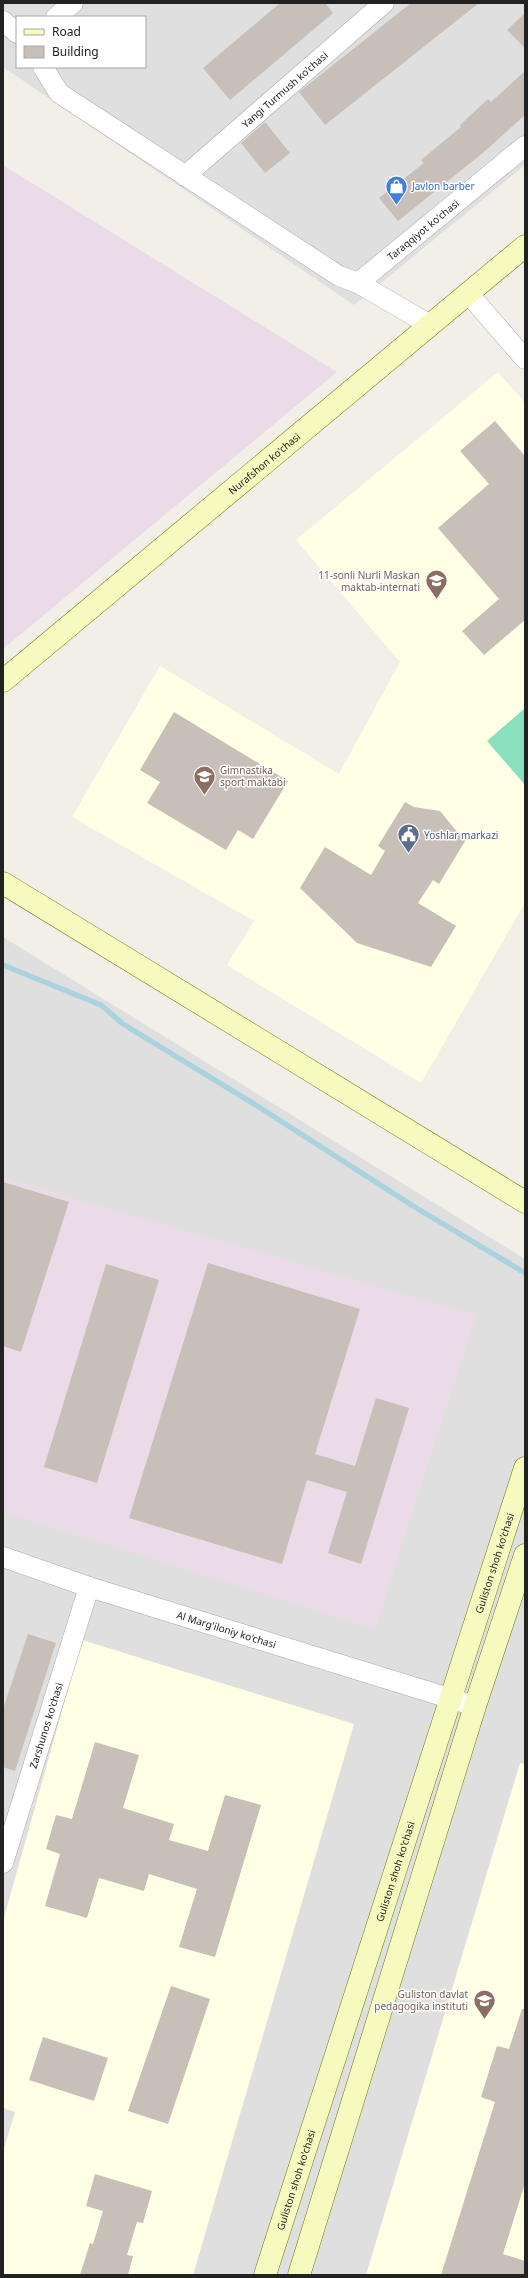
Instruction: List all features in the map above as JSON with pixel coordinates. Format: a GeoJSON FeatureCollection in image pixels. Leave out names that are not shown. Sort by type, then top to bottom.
{"type":"FeatureCollection","features":[{"type":"Feature","properties":{"kind":"main road","name":"Nurafshon ko'chasi"},"geometry":{"type":"LineString","coordinates":[[3,681],[525,246]]}},
{"type":"Feature","properties":{"kind":"main road"},"geometry":{"type":"LineString","coordinates":[[3,882],[525,1202]]}},
{"type":"Feature","properties":{"kind":"main road","name":"Guliston shoh ko'chasi"},"geometry":{"type":"LineString","coordinates":[[265,2275],[525,1468]]}},
{"type":"Feature","properties":{"kind":"main road"},"geometry":{"type":"LineString","coordinates":[[299,2275],[475,1706],[525,1555]]}},
{"type":"Feature","properties":{"kind":"street"},"geometry":{"type":"LineString","coordinates":[[57,16],[73,3]]}},
{"type":"Feature","properties":{"kind":"street","name":"Yangi Turmush ko'chasi"},"geometry":{"type":"LineString","coordinates":[[185,176],[384,3]]}},
{"type":"Feature","properties":{"kind":"street"},"geometry":{"type":"LineString","coordinates":[[3,21],[16,32]]}},
{"type":"Feature","properties":{"kind":"street"},"geometry":{"type":"LineString","coordinates":[[44,68],[59,93],[339,276],[358,283],[430,325]]}},
{"type":"Feature","properties":{"kind":"street","name":"Taraqqiyot ko'chasi"},"geometry":{"type":"LineString","coordinates":[[358,283],[525,146]]}},
{"type":"Feature","properties":{"kind":"street"},"geometry":{"type":"LineString","coordinates":[[468,293],[525,359]]}},
{"type":"Feature","properties":{"kind":"street","name":"Al Marg'iloniy ko'chasi"},"geometry":{"type":"LineString","coordinates":[[3,1557],[89,1587],[450,1700],[475,1706]]}},
{"type":"Feature","properties":{"kind":"street","name":"Zarshunos ko'chasi"},"geometry":{"type":"LineString","coordinates":[[3,1863],[89,1587]]}},
{"type":"Feature","properties":{"kind":"shaded area"},"geometry":{"type":"Polygon","coordinates":[[[3,3],[525,3],[525,165],[354,305],[3,67],[3,3]]]}},
{"type":"Feature","properties":{"kind":"shaded area"},"geometry":{"type":"Polygon","coordinates":[[[3,165],[337,372],[3,649],[3,165]]]}},
{"type":"Feature","properties":{"kind":"shaded area"},"geometry":{"type":"Polygon","coordinates":[[[498,372],[525,403],[525,903],[421,1083],[227,965],[254,921],[72,817],[160,666],[339,774],[400,662],[296,540],[498,372]]]}},
{"type":"Feature","properties":{"kind":"shaded area"},"geometry":{"type":"Polygon","coordinates":[[[3,937],[525,1259],[525,2275],[3,2275],[3,937]]]}},
{"type":"Feature","properties":{"kind":"shaded area"},"geometry":{"type":"Polygon","coordinates":[[[3,1178],[476,1315],[375,1629],[3,1512],[3,1178]]]}},
{"type":"Feature","properties":{"kind":"shaded area"},"geometry":{"type":"Polygon","coordinates":[[[82,1640],[354,1724],[193,2275],[3,2275],[3,2152],[15,2112],[3,2108],[3,1921],[82,1640]]]}},
{"type":"Feature","properties":{"kind":"shaded area","name":"Guliston davlat pedagogika instituti"},"geometry":{"type":"Polygon","coordinates":[[[520,1763],[525,1764],[525,2275],[366,2275],[520,1763]]]}},
{"type":"Feature","properties":{"kind":"green space"},"geometry":{"type":"Polygon","coordinates":[[[525,708],[525,785],[487,741],[525,708]]]}},
{"type":"Feature","properties":{"kind":"building"},"geometry":{"type":"Polygon","coordinates":[[[280,3],[325,3],[333,13],[230,100],[203,68],[280,3]]]}},
{"type":"Feature","properties":{"kind":"building"},"geometry":{"type":"Polygon","coordinates":[[[411,3],[479,3],[325,125],[299,92],[411,3]]]}},
{"type":"Feature","properties":{"kind":"building"},"geometry":{"type":"Polygon","coordinates":[[[525,13],[525,48],[507,30],[525,13]]]}},
{"type":"Feature","properties":{"kind":"building"},"geometry":{"type":"Polygon","coordinates":[[[525,71],[525,115],[484,152],[398,221],[379,198],[424,163],[421,160],[461,127],[460,125],[488,99],[491,102],[525,71]]]}},
{"type":"Feature","properties":{"kind":"building"},"geometry":{"type":"Polygon","coordinates":[[[265,122],[290,153],[265,173],[241,143],[265,122]]]}},
{"type":"Feature","properties":{"kind":"building"},"geometry":{"type":"Polygon","coordinates":[[[495,421],[525,456],[525,620],[484,655],[462,631],[499,599],[438,528],[489,484],[460,451],[495,421]]]}},
{"type":"Feature","properties":{"kind":"building"},"geometry":{"type":"Polygon","coordinates":[[[174,712],[288,781],[253,839],[238,830],[226,850],[147,803],[160,782],[140,770],[174,712]]]}},
{"type":"Feature","properties":{"kind":"building"},"geometry":{"type":"Polygon","coordinates":[[[405,802],[414,807],[440,811],[458,833],[467,838],[439,884],[433,880],[418,903],[456,926],[431,967],[357,943],[300,888],[325,847],[371,875],[385,851],[378,846],[405,802]]]}},
{"type":"Feature","properties":{"kind":"building"},"geometry":{"type":"Polygon","coordinates":[[[3,1182],[69,1202],[21,1352],[3,1346],[3,1182]]]}},
{"type":"Feature","properties":{"kind":"building"},"geometry":{"type":"Polygon","coordinates":[[[208,1263],[360,1309],[315,1454],[355,1466],[376,1398],[409,1408],[361,1564],[328,1553],[347,1492],[307,1480],[282,1564],[129,1518],[208,1263]]]}},
{"type":"Feature","properties":{"kind":"building"},"geometry":{"type":"Polygon","coordinates":[[[106,1264],[159,1280],[97,1483],[44,1467],[106,1264]]]}},
{"type":"Feature","properties":{"kind":"building"},"geometry":{"type":"Polygon","coordinates":[[[28,1634],[56,1643],[15,1771],[3,1767],[3,1709],[28,1634]]]}},
{"type":"Feature","properties":{"kind":"building"},"geometry":{"type":"Polygon","coordinates":[[[95,1742],[139,1755],[123,1808],[174,1824],[169,1840],[208,1851],[225,1795],[261,1805],[215,1957],[179,1947],[197,1889],[149,1874],[144,1891],[99,1878],[87,1918],[45,1906],[60,1854],[46,1849],[56,1815],[72,1819],[95,1742]]]}},
{"type":"Feature","properties":{"kind":"building"},"geometry":{"type":"Polygon","coordinates":[[[171,1986],[210,1999],[168,2124],[128,2111],[171,1986]]]}},
{"type":"Feature","properties":{"kind":"building"},"geometry":{"type":"Polygon","coordinates":[[[522,2009],[525,2009],[525,2183],[503,2254],[525,2261],[525,2275],[441,2275],[495,2102],[481,2097],[497,2046],[509,2049],[522,2009]]]}},
{"type":"Feature","properties":{"kind":"building"},"geometry":{"type":"Polygon","coordinates":[[[43,2037],[108,2058],[94,2101],[29,2080],[43,2037]]]}},
{"type":"Feature","properties":{"kind":"building"},"geometry":{"type":"Polygon","coordinates":[[[95,2174],[152,2191],[143,2223],[137,2222],[127,2255],[133,2256],[128,2275],[80,2275],[90,2243],[93,2244],[103,2211],[86,2206],[95,2174]]]}},
{"type":"Feature","properties":{"kind":"waterway"},"geometry":{"type":"LineString","coordinates":[[3,965],[101,1005],[123,1024],[262,1109],[413,1206],[525,1273]]}},
{"type":"Feature","properties":{"kind":"place","name":"Javlon barber"},"geometry":{"type":"Point","coordinates":[397,206]}},
{"type":"Feature","properties":{"kind":"place","name":"11-sonli Nurli Maskan maktab-internati"},"geometry":{"type":"Point","coordinates":[436,600]}},
{"type":"Feature","properties":{"kind":"place","name":"Gimnastika sport maktabi"},"geometry":{"type":"Point","coordinates":[205,796]}},
{"type":"Feature","properties":{"kind":"place","name":"Yoshlar markazi"},"geometry":{"type":"Point","coordinates":[409,854]}},
{"type":"Feature","properties":{"kind":"place","name":"Guliston davlat pedagogika instituti"},"geometry":{"type":"Point","coordinates":[484,2020]}}]}
